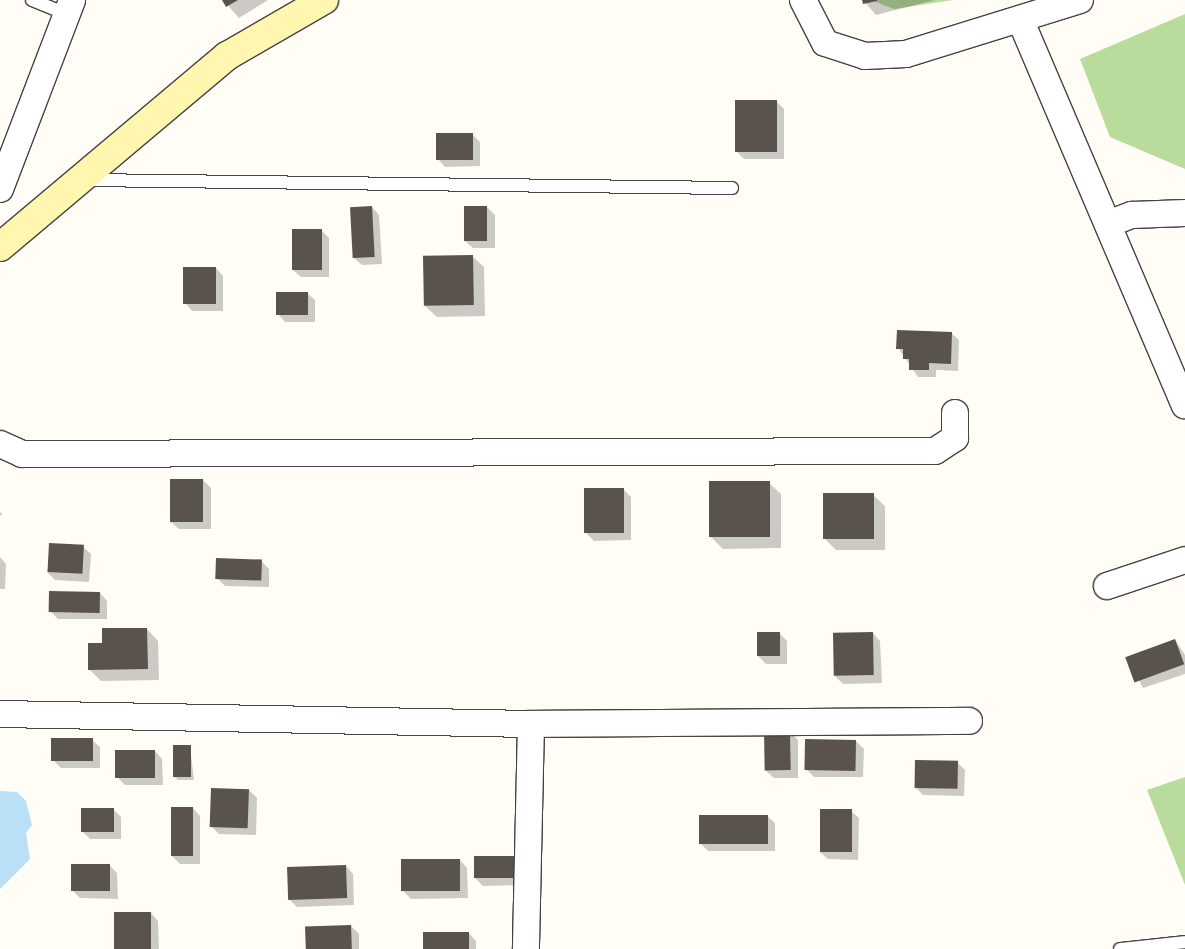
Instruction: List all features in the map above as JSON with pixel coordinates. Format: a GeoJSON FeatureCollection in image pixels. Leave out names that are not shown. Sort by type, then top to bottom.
{"type":"FeatureCollection","features":[{"type":"Feature","properties":{"kind":"street"},"geometry":{"type":"LineString","coordinates":[[0,247],[85,180],[227,56],[324,0]]}},
{"type":"Feature","properties":{"kind":"street"},"geometry":{"type":"LineString","coordinates":[[803,0],[825,43],[865,56],[906,54],[1080,0]]}},
{"type":"Feature","properties":{"kind":"street"},"geometry":{"type":"LineString","coordinates":[[0,189],[69,7]]}},
{"type":"Feature","properties":{"kind":"street"},"geometry":{"type":"LineString","coordinates":[[1020,19],[1185,405]]}},
{"type":"Feature","properties":{"kind":"street"},"geometry":{"type":"LineString","coordinates":[[1108,224],[1132,214],[1185,213]]}},
{"type":"Feature","properties":{"kind":"street"},"geometry":{"type":"LineString","coordinates":[[0,444],[22,454],[935,451],[955,438],[955,413]]}},
{"type":"Feature","properties":{"kind":"street"},"geometry":{"type":"LineString","coordinates":[[1107,586],[1185,560]]}},
{"type":"Feature","properties":{"kind":"street"},"geometry":{"type":"LineString","coordinates":[[0,714],[531,724],[969,721]]}},
{"type":"Feature","properties":{"kind":"street"},"geometry":{"type":"LineString","coordinates":[[526,949],[531,724]]}},
{"type":"Feature","properties":{"kind":"lane"},"geometry":{"type":"LineString","coordinates":[[32,0],[69,7]]}},
{"type":"Feature","properties":{"kind":"lane"},"geometry":{"type":"LineString","coordinates":[[85,180],[732,188]]}},
{"type":"Feature","properties":{"kind":"lane"},"geometry":{"type":"LineString","coordinates":[[1120,949],[1185,942]]}},
{"type":"Feature","properties":{"kind":"green space"},"geometry":{"type":"Polygon","coordinates":[[[871,0],[953,0],[894,9],[871,0]]]}},
{"type":"Feature","properties":{"kind":"green space"},"geometry":{"type":"Polygon","coordinates":[[[1185,14],[1185,169],[1110,137],[1080,59],[1185,14]]]}},
{"type":"Feature","properties":{"kind":"green space"},"geometry":{"type":"Polygon","coordinates":[[[1185,777],[1185,885],[1147,790],[1185,777]]]}},
{"type":"Feature","properties":{"kind":"water"},"geometry":{"type":"Polygon","coordinates":[[[0,791],[17,792],[26,801],[32,825],[26,833],[30,859],[0,889],[0,791]]]}},
{"type":"Feature","properties":{"kind":"building"},"geometry":{"type":"Polygon","coordinates":[[[222,0],[238,0],[226,7],[222,0]]]}},
{"type":"Feature","properties":{"kind":"building"},"geometry":{"type":"Polygon","coordinates":[[[862,0],[877,0],[877,1],[863,4],[862,0]]]}},
{"type":"Feature","properties":{"kind":"building"},"geometry":{"type":"Polygon","coordinates":[[[735,100],[777,100],[777,152],[735,152],[735,100]]]}},
{"type":"Feature","properties":{"kind":"building"},"geometry":{"type":"Polygon","coordinates":[[[436,133],[473,133],[473,160],[436,160],[436,133]]]}},
{"type":"Feature","properties":{"kind":"building"},"geometry":{"type":"Polygon","coordinates":[[[372,206],[375,257],[353,258],[350,207],[372,206]]]}},
{"type":"Feature","properties":{"kind":"building"},"geometry":{"type":"Polygon","coordinates":[[[464,206],[487,206],[487,241],[464,241],[464,206]]]}},
{"type":"Feature","properties":{"kind":"building"},"geometry":{"type":"Polygon","coordinates":[[[292,229],[322,229],[322,270],[292,270],[292,229]]]}},
{"type":"Feature","properties":{"kind":"building"},"geometry":{"type":"Polygon","coordinates":[[[473,255],[474,305],[424,306],[423,256],[473,255]]]}},
{"type":"Feature","properties":{"kind":"building"},"geometry":{"type":"Polygon","coordinates":[[[183,267],[216,267],[216,304],[183,304],[183,267]]]}},
{"type":"Feature","properties":{"kind":"building"},"geometry":{"type":"Polygon","coordinates":[[[276,292],[308,292],[308,315],[276,315],[276,292]]]}},
{"type":"Feature","properties":{"kind":"building"},"geometry":{"type":"Polygon","coordinates":[[[897,330],[952,332],[951,364],[929,363],[929,370],[909,370],[909,359],[903,359],[903,349],[896,349],[897,330]]]}},
{"type":"Feature","properties":{"kind":"building"},"geometry":{"type":"Polygon","coordinates":[[[170,479],[203,479],[203,522],[170,522],[170,479]]]}},
{"type":"Feature","properties":{"kind":"building"},"geometry":{"type":"Polygon","coordinates":[[[709,481],[770,481],[770,537],[709,537],[709,481]]]}},
{"type":"Feature","properties":{"kind":"building"},"geometry":{"type":"Polygon","coordinates":[[[584,488],[624,488],[624,533],[584,533],[584,488]]]}},
{"type":"Feature","properties":{"kind":"building"},"geometry":{"type":"Polygon","coordinates":[[[823,493],[874,493],[874,539],[823,539],[823,493]]]}},
{"type":"Feature","properties":{"kind":"building"},"geometry":{"type":"Polygon","coordinates":[[[49,543],[84,545],[82,574],[47,572],[49,543]]]}},
{"type":"Feature","properties":{"kind":"building"},"geometry":{"type":"Polygon","coordinates":[[[216,558],[262,560],[261,581],[215,579],[216,558]]]}},
{"type":"Feature","properties":{"kind":"building"},"geometry":{"type":"Polygon","coordinates":[[[49,591],[100,592],[100,613],[49,612],[49,591]]]}},
{"type":"Feature","properties":{"kind":"building"},"geometry":{"type":"Polygon","coordinates":[[[102,628],[147,628],[148,669],[88,670],[88,643],[102,643],[102,628]]]}},
{"type":"Feature","properties":{"kind":"building"},"geometry":{"type":"Polygon","coordinates":[[[757,632],[780,632],[780,656],[757,656],[757,632]]]}},
{"type":"Feature","properties":{"kind":"building"},"geometry":{"type":"Polygon","coordinates":[[[873,632],[874,675],[834,676],[833,633],[873,632]]]}},
{"type":"Feature","properties":{"kind":"building"},"geometry":{"type":"Polygon","coordinates":[[[1175,639],[1184,664],[1134,682],[1125,657],[1175,639]]]}},
{"type":"Feature","properties":{"kind":"building"},"geometry":{"type":"Polygon","coordinates":[[[764,731],[790,731],[791,770],[765,770],[764,731]]]}},
{"type":"Feature","properties":{"kind":"building"},"geometry":{"type":"Polygon","coordinates":[[[51,738],[93,738],[93,761],[51,761],[51,738]]]}},
{"type":"Feature","properties":{"kind":"building"},"geometry":{"type":"Polygon","coordinates":[[[805,739],[856,740],[855,771],[804,770],[805,739]]]}},
{"type":"Feature","properties":{"kind":"building"},"geometry":{"type":"Polygon","coordinates":[[[173,745],[191,745],[191,777],[173,777],[173,745]]]}},
{"type":"Feature","properties":{"kind":"building"},"geometry":{"type":"Polygon","coordinates":[[[115,750],[155,750],[155,778],[115,778],[115,750]]]}},
{"type":"Feature","properties":{"kind":"building"},"geometry":{"type":"Polygon","coordinates":[[[915,760],[958,761],[958,789],[915,788],[915,760]]]}},
{"type":"Feature","properties":{"kind":"building"},"geometry":{"type":"Polygon","coordinates":[[[211,788],[249,789],[248,828],[210,827],[211,788]]]}},
{"type":"Feature","properties":{"kind":"building"},"geometry":{"type":"Polygon","coordinates":[[[171,807],[193,807],[193,856],[171,856],[171,807]]]}},
{"type":"Feature","properties":{"kind":"building"},"geometry":{"type":"Polygon","coordinates":[[[81,808],[114,808],[114,832],[81,832],[81,808]]]}},
{"type":"Feature","properties":{"kind":"building"},"geometry":{"type":"Polygon","coordinates":[[[820,809],[852,809],[852,852],[820,852],[820,809]]]}},
{"type":"Feature","properties":{"kind":"building"},"geometry":{"type":"Polygon","coordinates":[[[699,815],[768,815],[768,844],[699,844],[699,815]]]}},
{"type":"Feature","properties":{"kind":"building"},"geometry":{"type":"Polygon","coordinates":[[[474,856],[518,856],[518,878],[474,878],[474,856]]]}},
{"type":"Feature","properties":{"kind":"building"},"geometry":{"type":"Polygon","coordinates":[[[401,859],[460,859],[460,891],[401,891],[401,859]]]}},
{"type":"Feature","properties":{"kind":"building"},"geometry":{"type":"Polygon","coordinates":[[[71,864],[110,864],[110,891],[71,891],[71,864]]]}},
{"type":"Feature","properties":{"kind":"building"},"geometry":{"type":"Polygon","coordinates":[[[346,865],[347,898],[288,900],[287,867],[346,865]]]}},
{"type":"Feature","properties":{"kind":"building"},"geometry":{"type":"Polygon","coordinates":[[[114,912],[151,912],[151,949],[114,949],[114,912]]]}},
{"type":"Feature","properties":{"kind":"building"},"geometry":{"type":"Polygon","coordinates":[[[351,925],[352,949],[306,949],[305,927],[351,925]]]}},
{"type":"Feature","properties":{"kind":"building"},"geometry":{"type":"Polygon","coordinates":[[[423,932],[469,932],[469,949],[423,949],[423,932]]]}}]}
